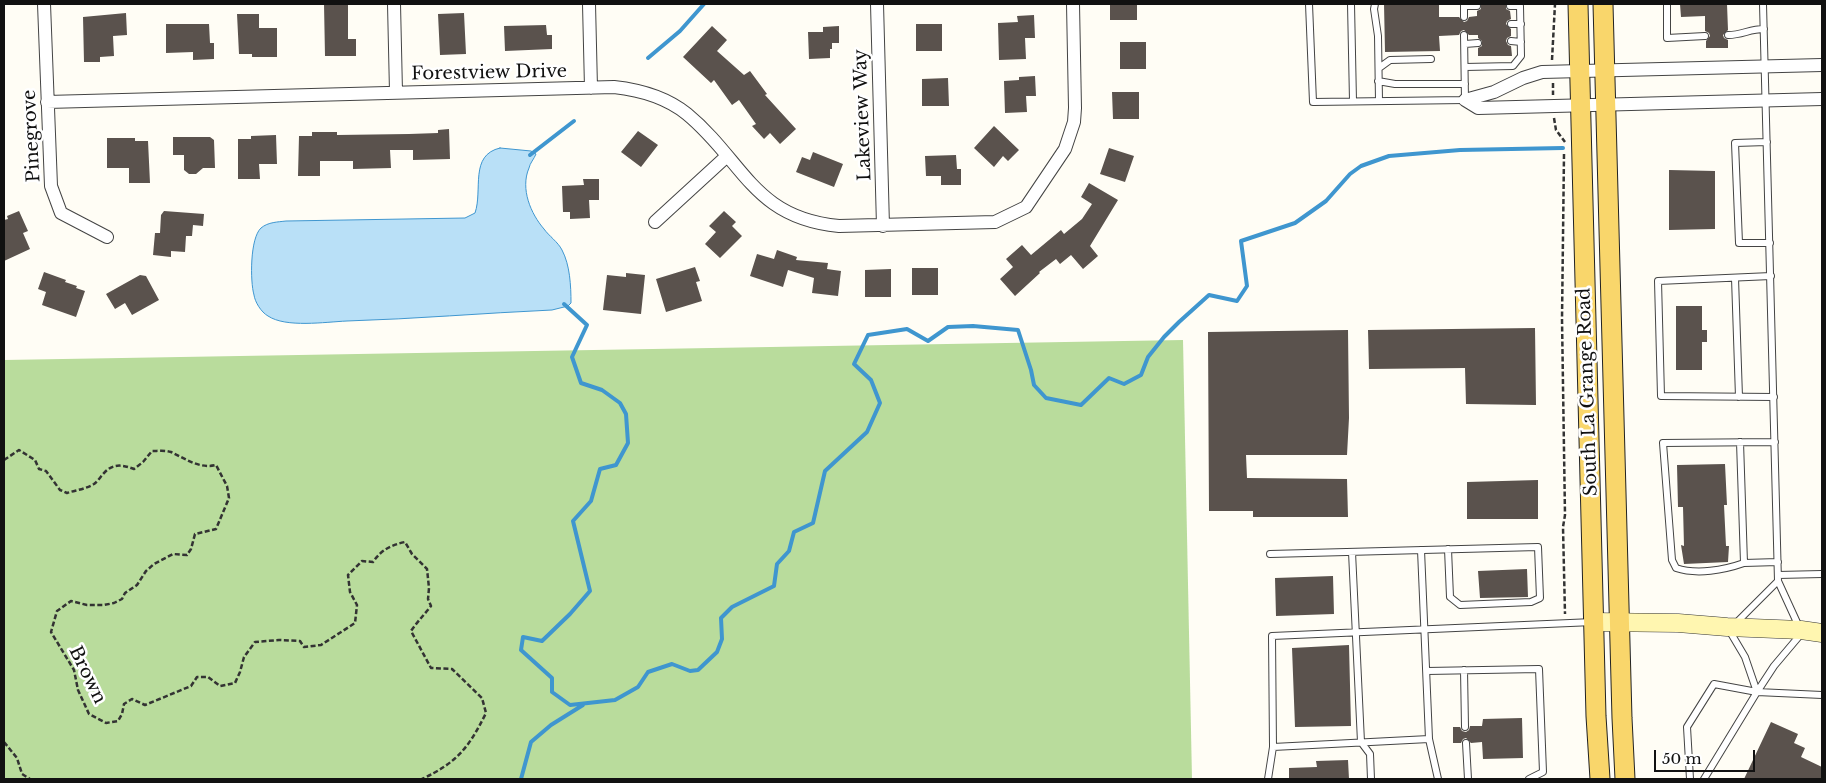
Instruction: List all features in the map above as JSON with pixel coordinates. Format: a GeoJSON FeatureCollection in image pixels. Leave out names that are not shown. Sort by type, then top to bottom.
{"type":"FeatureCollection","features":[{"type":"Feature","properties":{"kind":"main road","name":"South La Grange Road"},"geometry":{"type":"LineString","coordinates":[[1578,4],[1596,716],[1600,779]]}},
{"type":"Feature","properties":{"kind":"main road","name":"South La Grange Road"},"geometry":{"type":"LineString","coordinates":[[1603,4],[1619,622],[1625,779]]}},
{"type":"Feature","properties":{"kind":"street","name":"Pinegrove"},"geometry":{"type":"LineString","coordinates":[[44,4],[49,174],[55,198],[61,212],[107,237]]}},
{"type":"Feature","properties":{"kind":"street"},"geometry":{"type":"LineString","coordinates":[[394,4],[396,92]]}},
{"type":"Feature","properties":{"kind":"street"},"geometry":{"type":"LineString","coordinates":[[589,4],[591,88]]}},
{"type":"Feature","properties":{"kind":"street","name":"Lakeview Way"},"geometry":{"type":"LineString","coordinates":[[877,4],[883,226]]}},
{"type":"Feature","properties":{"kind":"street","name":"Forestview Drive"},"geometry":{"type":"LineString","coordinates":[[46,102],[396,92],[629,89],[646,92],[687,114],[704,130],[769,202],[807,220],[827,225],[883,226],[995,222],[1026,207],[1065,150],[1074,122],[1075,108],[1073,4]]}},
{"type":"Feature","properties":{"kind":"street"},"geometry":{"type":"LineString","coordinates":[[1465,100],[1494,92],[1523,78],[1542,72],[1822,65]]}},
{"type":"Feature","properties":{"kind":"street"},"geometry":{"type":"LineString","coordinates":[[1465,100],[1478,108],[1822,99]]}},
{"type":"Feature","properties":{"kind":"street"},"geometry":{"type":"LineString","coordinates":[[655,222],[727,156]]}},
{"type":"Feature","properties":{"kind":"street"},"geometry":{"type":"LineString","coordinates":[[1594,622],[1678,623],[1803,630],[1822,633]]}},
{"type":"Feature","properties":{"kind":"lane"},"geometry":{"type":"LineString","coordinates":[[1309,4],[1312,102],[1465,100],[1464,35]]}},
{"type":"Feature","properties":{"kind":"lane"},"geometry":{"type":"LineString","coordinates":[[1352,4],[1353,101]]}},
{"type":"Feature","properties":{"kind":"lane"},"geometry":{"type":"LineString","coordinates":[[1376,4],[1374,9],[1378,36],[1379,101]]}},
{"type":"Feature","properties":{"kind":"lane"},"geometry":{"type":"LineString","coordinates":[[1667,4],[1667,38],[1706,36]]}},
{"type":"Feature","properties":{"kind":"lane"},"geometry":{"type":"LineString","coordinates":[[1704,779],[1774,666],[1803,630],[1778,578],[1763,4]]}},
{"type":"Feature","properties":{"kind":"lane"},"geometry":{"type":"LineString","coordinates":[[1464,17],[1464,5],[1477,6]]}},
{"type":"Feature","properties":{"kind":"lane"},"geometry":{"type":"LineString","coordinates":[[1465,67],[1513,66],[1521,56],[1520,5],[1510,6]]}},
{"type":"Feature","properties":{"kind":"lane"},"geometry":{"type":"LineString","coordinates":[[1511,24],[1520,24]]}},
{"type":"Feature","properties":{"kind":"lane"},"geometry":{"type":"LineString","coordinates":[[1728,35],[1742,35],[1749,30],[1764,29]]}},
{"type":"Feature","properties":{"kind":"lane"},"geometry":{"type":"LineString","coordinates":[[1511,41],[1521,42]]}},
{"type":"Feature","properties":{"kind":"lane"},"geometry":{"type":"LineString","coordinates":[[1464,44],[1478,43]]}},
{"type":"Feature","properties":{"kind":"lane"},"geometry":{"type":"LineString","coordinates":[[1379,68],[1390,60],[1431,59]]}},
{"type":"Feature","properties":{"kind":"lane"},"geometry":{"type":"LineString","coordinates":[[1378,81],[1395,84],[1465,84]]}},
{"type":"Feature","properties":{"kind":"lane"},"geometry":{"type":"LineString","coordinates":[[1767,142],[1735,143],[1739,243],[1770,243]]}},
{"type":"Feature","properties":{"kind":"lane"},"geometry":{"type":"LineString","coordinates":[[1771,276],[1658,281],[1662,396],[1774,397]]}},
{"type":"Feature","properties":{"kind":"lane"},"geometry":{"type":"LineString","coordinates":[[1735,278],[1739,397]]}},
{"type":"Feature","properties":{"kind":"lane"},"geometry":{"type":"LineString","coordinates":[[1740,442],[1744,563]]}},
{"type":"Feature","properties":{"kind":"lane"},"geometry":{"type":"LineString","coordinates":[[1775,442],[1663,443],[1672,560],[1676,568],[1686,571],[1728,569],[1744,563],[1778,562]]}},
{"type":"Feature","properties":{"kind":"lane"},"geometry":{"type":"LineString","coordinates":[[1270,554],[1448,549],[1538,547],[1540,598],[1531,602],[1460,604],[1450,597],[1448,549]]}},
{"type":"Feature","properties":{"kind":"lane"},"geometry":{"type":"LineString","coordinates":[[1421,550],[1429,739],[1438,779]]}},
{"type":"Feature","properties":{"kind":"lane"},"geometry":{"type":"LineString","coordinates":[[1352,552],[1361,742],[1370,754],[1371,779]]}},
{"type":"Feature","properties":{"kind":"lane"},"geometry":{"type":"LineString","coordinates":[[1757,692],[1745,657],[1730,627],[1778,578],[1822,574]]}},
{"type":"Feature","properties":{"kind":"lane"},"geometry":{"type":"LineString","coordinates":[[1268,779],[1273,747],[1272,636],[1594,622]]}},
{"type":"Feature","properties":{"kind":"lane"},"geometry":{"type":"LineString","coordinates":[[1427,671],[1539,669],[1543,772],[1529,779]]}},
{"type":"Feature","properties":{"kind":"lane"},"geometry":{"type":"LineString","coordinates":[[1464,670],[1465,726]]}},
{"type":"Feature","properties":{"kind":"lane"},"geometry":{"type":"LineString","coordinates":[[1690,779],[1687,728],[1714,684],[1757,692],[1822,695]]}},
{"type":"Feature","properties":{"kind":"lane"},"geometry":{"type":"LineString","coordinates":[[1273,747],[1429,739]]}},
{"type":"Feature","properties":{"kind":"lane"},"geometry":{"type":"LineString","coordinates":[[1466,743],[1468,779]]}},
{"type":"Feature","properties":{"kind":"path"},"geometry":{"type":"LineString","coordinates":[[1555,4],[1552,72],[1554,122],[1556,130],[1565,141],[1562,318],[1565,515],[1563,527],[1566,623]]}},
{"type":"Feature","properties":{"kind":"path","name":"Brown"},"geometry":{"type":"LineString","coordinates":[[4,460],[19,450],[35,460],[39,469],[46,472],[60,490],[68,493],[86,488],[96,482],[105,471],[114,466],[121,465],[134,469],[152,451],[170,452],[199,465],[216,465],[227,486],[229,498],[216,529],[195,534],[191,549],[187,554],[173,554],[154,564],[146,570],[137,585],[125,594],[122,599],[114,603],[104,605],[71,601],[57,611],[51,632],[74,670],[78,690],[89,714],[106,723],[118,721],[124,704],[132,699],[145,705],[190,686],[198,678],[208,677],[220,686],[235,683],[244,656],[255,642],[279,640],[300,641],[304,647],[321,645],[356,623],[357,605],[350,592],[348,575],[362,561],[373,562],[379,554],[393,544],[405,542],[412,554],[427,569],[428,599],[431,606],[418,620],[412,631],[431,668],[452,669],[482,698],[486,713],[473,738],[460,755],[439,771],[422,779]]}},
{"type":"Feature","properties":{"kind":"path"},"geometry":{"type":"LineString","coordinates":[[4,742],[17,758],[22,774],[30,779]]}},
{"type":"Feature","properties":{"kind":"green space"},"geometry":{"type":"Polygon","coordinates":[[[1183,340],[1192,779],[4,779],[4,360],[1183,340]]]}},
{"type":"Feature","properties":{"kind":"water"},"geometry":{"type":"Polygon","coordinates":[[[500,148],[531,151],[536,154],[530,164],[526,193],[531,209],[539,223],[560,247],[565,256],[570,283],[571,303],[568,306],[552,310],[306,323],[276,320],[265,314],[259,307],[253,289],[252,260],[257,233],[264,226],[286,221],[465,218],[475,213],[479,174],[484,158],[490,152],[500,148]]]}},
{"type":"Feature","properties":{"kind":"building"},"geometry":{"type":"Polygon","coordinates":[[[324,4],[348,4],[348,39],[356,39],[356,56],[325,56],[324,4]]]}},
{"type":"Feature","properties":{"kind":"building"},"geometry":{"type":"Polygon","coordinates":[[[1110,4],[1137,4],[1137,20],[1110,20],[1110,4]]]}},
{"type":"Feature","properties":{"kind":"building"},"geometry":{"type":"Polygon","coordinates":[[[1384,4],[1439,4],[1439,17],[1459,17],[1464,22],[1469,17],[1477,16],[1477,11],[1481,9],[1481,4],[1506,4],[1506,9],[1510,11],[1511,19],[1506,24],[1511,29],[1511,36],[1506,41],[1511,46],[1512,56],[1478,56],[1478,48],[1482,46],[1482,41],[1478,38],[1478,35],[1469,35],[1464,30],[1459,35],[1439,36],[1440,51],[1385,52],[1384,4]]]}},
{"type":"Feature","properties":{"kind":"building"},"geometry":{"type":"Polygon","coordinates":[[[1680,4],[1727,4],[1728,30],[1723,35],[1728,40],[1728,48],[1706,48],[1706,41],[1710,36],[1705,31],[1705,16],[1681,17],[1680,4]]]}},
{"type":"Feature","properties":{"kind":"building"},"geometry":{"type":"Polygon","coordinates":[[[126,13],[127,35],[113,36],[114,56],[100,57],[100,62],[84,62],[83,17],[126,13]]]}},
{"type":"Feature","properties":{"kind":"building"},"geometry":{"type":"Polygon","coordinates":[[[464,13],[466,54],[440,55],[438,14],[464,13]]]}},
{"type":"Feature","properties":{"kind":"building"},"geometry":{"type":"Polygon","coordinates":[[[237,14],[259,14],[259,28],[277,28],[277,57],[252,57],[252,54],[239,54],[237,14]]]}},
{"type":"Feature","properties":{"kind":"building"},"geometry":{"type":"Polygon","coordinates":[[[1034,15],[1035,38],[1025,38],[1026,59],[999,60],[998,23],[1018,22],[1017,16],[1034,15]]]}},
{"type":"Feature","properties":{"kind":"building"},"geometry":{"type":"Polygon","coordinates":[[[166,24],[209,24],[210,43],[214,43],[214,59],[193,60],[193,52],[166,53],[166,24]]]}},
{"type":"Feature","properties":{"kind":"building"},"geometry":{"type":"Polygon","coordinates":[[[916,24],[942,24],[942,51],[916,51],[916,24]]]}},
{"type":"Feature","properties":{"kind":"building"},"geometry":{"type":"Polygon","coordinates":[[[546,25],[547,35],[552,35],[552,49],[505,51],[504,26],[546,25]]]}},
{"type":"Feature","properties":{"kind":"building"},"geometry":{"type":"Polygon","coordinates":[[[712,26],[727,40],[717,51],[744,75],[750,71],[767,94],[765,95],[796,129],[780,144],[770,133],[764,139],[752,126],[756,124],[739,100],[732,105],[714,80],[711,83],[683,57],[712,26]]]}},
{"type":"Feature","properties":{"kind":"building"},"geometry":{"type":"Polygon","coordinates":[[[839,26],[839,43],[832,43],[830,58],[809,59],[808,32],[823,32],[823,27],[839,26]]]}},
{"type":"Feature","properties":{"kind":"building"},"geometry":{"type":"Polygon","coordinates":[[[1120,42],[1146,42],[1146,69],[1120,69],[1120,42]]]}},
{"type":"Feature","properties":{"kind":"building"},"geometry":{"type":"Polygon","coordinates":[[[1035,76],[1036,96],[1026,96],[1027,112],[1005,113],[1004,81],[1019,80],[1019,77],[1035,76]]]}},
{"type":"Feature","properties":{"kind":"building"},"geometry":{"type":"Polygon","coordinates":[[[948,78],[949,106],[922,106],[922,79],[948,78]]]}},
{"type":"Feature","properties":{"kind":"building"},"geometry":{"type":"Polygon","coordinates":[[[1112,92],[1139,92],[1139,119],[1113,119],[1112,92]]]}},
{"type":"Feature","properties":{"kind":"building"},"geometry":{"type":"Polygon","coordinates":[[[994,126],[1019,150],[1008,161],[1003,156],[994,167],[974,148],[994,126]]]}},
{"type":"Feature","properties":{"kind":"building"},"geometry":{"type":"Polygon","coordinates":[[[449,129],[450,159],[413,160],[413,150],[390,150],[391,168],[353,169],[353,161],[320,161],[320,176],[298,176],[299,136],[312,136],[312,132],[337,132],[337,135],[438,133],[438,130],[449,129]]]}},
{"type":"Feature","properties":{"kind":"building"},"geometry":{"type":"Polygon","coordinates":[[[638,131],[658,145],[641,167],[621,152],[638,131]]]}},
{"type":"Feature","properties":{"kind":"building"},"geometry":{"type":"Polygon","coordinates":[[[276,135],[277,164],[259,164],[260,179],[238,179],[238,139],[251,139],[251,136],[276,135]]]}},
{"type":"Feature","properties":{"kind":"building"},"geometry":{"type":"Polygon","coordinates":[[[173,137],[210,137],[214,140],[215,168],[203,168],[196,174],[189,174],[184,170],[184,155],[173,155],[173,137]]]}},
{"type":"Feature","properties":{"kind":"building"},"geometry":{"type":"Polygon","coordinates":[[[107,138],[135,138],[135,141],[148,141],[150,183],[129,183],[129,168],[107,168],[107,138]]]}},
{"type":"Feature","properties":{"kind":"building"},"geometry":{"type":"Polygon","coordinates":[[[1109,148],[1134,156],[1125,182],[1100,174],[1109,148]]]}},
{"type":"Feature","properties":{"kind":"building"},"geometry":{"type":"Polygon","coordinates":[[[813,152],[843,164],[834,187],[796,172],[802,157],[810,160],[813,152]]]}},
{"type":"Feature","properties":{"kind":"building"},"geometry":{"type":"Polygon","coordinates":[[[956,155],[957,169],[961,169],[961,185],[941,185],[941,176],[926,176],[925,156],[956,155]]]}},
{"type":"Feature","properties":{"kind":"building"},"geometry":{"type":"Polygon","coordinates":[[[1669,170],[1715,171],[1715,229],[1669,230],[1669,170]]]}},
{"type":"Feature","properties":{"kind":"building"},"geometry":{"type":"Polygon","coordinates":[[[583,179],[599,179],[599,200],[589,200],[590,218],[570,219],[570,212],[563,212],[562,186],[584,185],[583,179]]]}},
{"type":"Feature","properties":{"kind":"building"},"geometry":{"type":"Polygon","coordinates":[[[1089,183],[1118,200],[1090,246],[1098,256],[1083,269],[1071,255],[1060,264],[1056,259],[1039,272],[1015,296],[1000,279],[1013,267],[1006,259],[1022,245],[1031,255],[1061,230],[1064,234],[1082,219],[1092,204],[1081,197],[1089,183]]]}},
{"type":"Feature","properties":{"kind":"building"},"geometry":{"type":"Polygon","coordinates":[[[19,211],[28,231],[23,233],[30,249],[4,261],[4,220],[8,219],[7,216],[19,211]]]}},
{"type":"Feature","properties":{"kind":"building"},"geometry":{"type":"Polygon","coordinates":[[[164,211],[204,214],[203,226],[193,225],[192,236],[186,236],[185,252],[171,251],[171,257],[153,255],[155,233],[160,233],[161,215],[164,211]]]}},
{"type":"Feature","properties":{"kind":"building"},"geometry":{"type":"Polygon","coordinates":[[[724,211],[736,222],[732,226],[742,236],[720,258],[705,244],[716,232],[709,226],[724,211]]]}},
{"type":"Feature","properties":{"kind":"building"},"geometry":{"type":"Polygon","coordinates":[[[777,250],[797,257],[796,260],[828,263],[827,269],[841,271],[838,296],[812,293],[814,278],[788,270],[783,287],[750,276],[757,254],[774,259],[777,250]]]}},
{"type":"Feature","properties":{"kind":"building"},"geometry":{"type":"Polygon","coordinates":[[[695,267],[700,281],[696,282],[702,301],[666,312],[656,279],[695,267]]]}},
{"type":"Feature","properties":{"kind":"building"},"geometry":{"type":"Polygon","coordinates":[[[912,268],[938,268],[938,295],[912,295],[912,268]]]}},
{"type":"Feature","properties":{"kind":"building"},"geometry":{"type":"Polygon","coordinates":[[[891,269],[891,297],[865,297],[865,270],[891,269]]]}},
{"type":"Feature","properties":{"kind":"building"},"geometry":{"type":"Polygon","coordinates":[[[44,272],[66,280],[65,282],[85,291],[76,317],[42,305],[46,292],[38,289],[44,272]]]}},
{"type":"Feature","properties":{"kind":"building"},"geometry":{"type":"Polygon","coordinates":[[[626,273],[645,275],[641,314],[603,310],[607,275],[626,277],[626,273]]]}},
{"type":"Feature","properties":{"kind":"building"},"geometry":{"type":"Polygon","coordinates":[[[140,275],[146,276],[159,300],[132,315],[125,303],[115,309],[106,294],[140,275]]]}},
{"type":"Feature","properties":{"kind":"building"},"geometry":{"type":"Polygon","coordinates":[[[1676,306],[1702,306],[1702,330],[1707,330],[1707,342],[1702,342],[1702,370],[1676,370],[1676,306]]]}},
{"type":"Feature","properties":{"kind":"building"},"geometry":{"type":"Polygon","coordinates":[[[1535,328],[1536,405],[1466,404],[1465,368],[1369,369],[1368,330],[1535,328]]]}},
{"type":"Feature","properties":{"kind":"building"},"geometry":{"type":"Polygon","coordinates":[[[1348,330],[1349,418],[1347,455],[1246,455],[1247,478],[1347,479],[1348,517],[1253,517],[1253,511],[1209,511],[1208,332],[1348,330]]]}},
{"type":"Feature","properties":{"kind":"building"},"geometry":{"type":"Polygon","coordinates":[[[1725,464],[1727,505],[1724,505],[1726,546],[1729,546],[1728,562],[1684,564],[1681,545],[1684,546],[1683,507],[1678,507],[1677,465],[1725,464]]]}},
{"type":"Feature","properties":{"kind":"building"},"geometry":{"type":"Polygon","coordinates":[[[1538,480],[1538,519],[1467,519],[1467,482],[1538,480]]]}},
{"type":"Feature","properties":{"kind":"building"},"geometry":{"type":"Polygon","coordinates":[[[1527,569],[1528,597],[1480,598],[1478,571],[1527,569]]]}},
{"type":"Feature","properties":{"kind":"building"},"geometry":{"type":"Polygon","coordinates":[[[1333,576],[1334,614],[1276,616],[1275,578],[1333,576]]]}},
{"type":"Feature","properties":{"kind":"building"},"geometry":{"type":"Polygon","coordinates":[[[1349,645],[1351,726],[1295,727],[1292,648],[1349,645]]]}},
{"type":"Feature","properties":{"kind":"building"},"geometry":{"type":"Polygon","coordinates":[[[1522,718],[1523,758],[1483,759],[1482,742],[1471,743],[1466,738],[1461,743],[1453,743],[1453,727],[1460,727],[1462,731],[1466,732],[1470,726],[1482,726],[1483,719],[1522,718]]]}},
{"type":"Feature","properties":{"kind":"building"},"geometry":{"type":"Polygon","coordinates":[[[1771,722],[1798,734],[1794,743],[1805,748],[1801,757],[1822,767],[1822,779],[1744,779],[1771,722]]]}},
{"type":"Feature","properties":{"kind":"building"},"geometry":{"type":"Polygon","coordinates":[[[1348,760],[1349,779],[1289,779],[1289,768],[1317,767],[1316,761],[1348,760]]]}},
{"type":"Feature","properties":{"kind":"waterway"},"geometry":{"type":"LineString","coordinates":[[648,58],[680,31],[704,4]]}},
{"type":"Feature","properties":{"kind":"waterway"},"geometry":{"type":"LineString","coordinates":[[530,155],[574,121]]}},
{"type":"Feature","properties":{"kind":"waterway"},"geometry":{"type":"LineString","coordinates":[[564,304],[587,325],[572,357],[581,383],[602,390],[620,403],[626,414],[628,443],[616,465],[600,469],[591,501],[573,521],[590,591],[570,614],[542,641],[523,637],[521,650],[552,678],[552,692],[570,705],[615,700],[638,687],[648,672],[672,664],[690,671],[698,670],[717,652],[722,639],[721,618],[732,607],[774,586],[777,564],[789,551],[794,532],[813,523],[825,471],[867,432],[880,403],[871,380],[854,364],[868,335],[907,329],[928,341],[948,327],[973,326],[1018,330],[1034,385],[1046,398],[1081,405],[1109,378],[1124,384],[1141,375],[1148,357],[1164,337],[1209,295],[1237,301],[1247,286],[1241,241],[1295,223],[1326,201],[1350,174],[1361,166],[1389,156],[1460,150],[1563,148]]}},
{"type":"Feature","properties":{"kind":"waterway"},"geometry":{"type":"LineString","coordinates":[[521,779],[531,742],[551,725],[583,705]]}}]}
